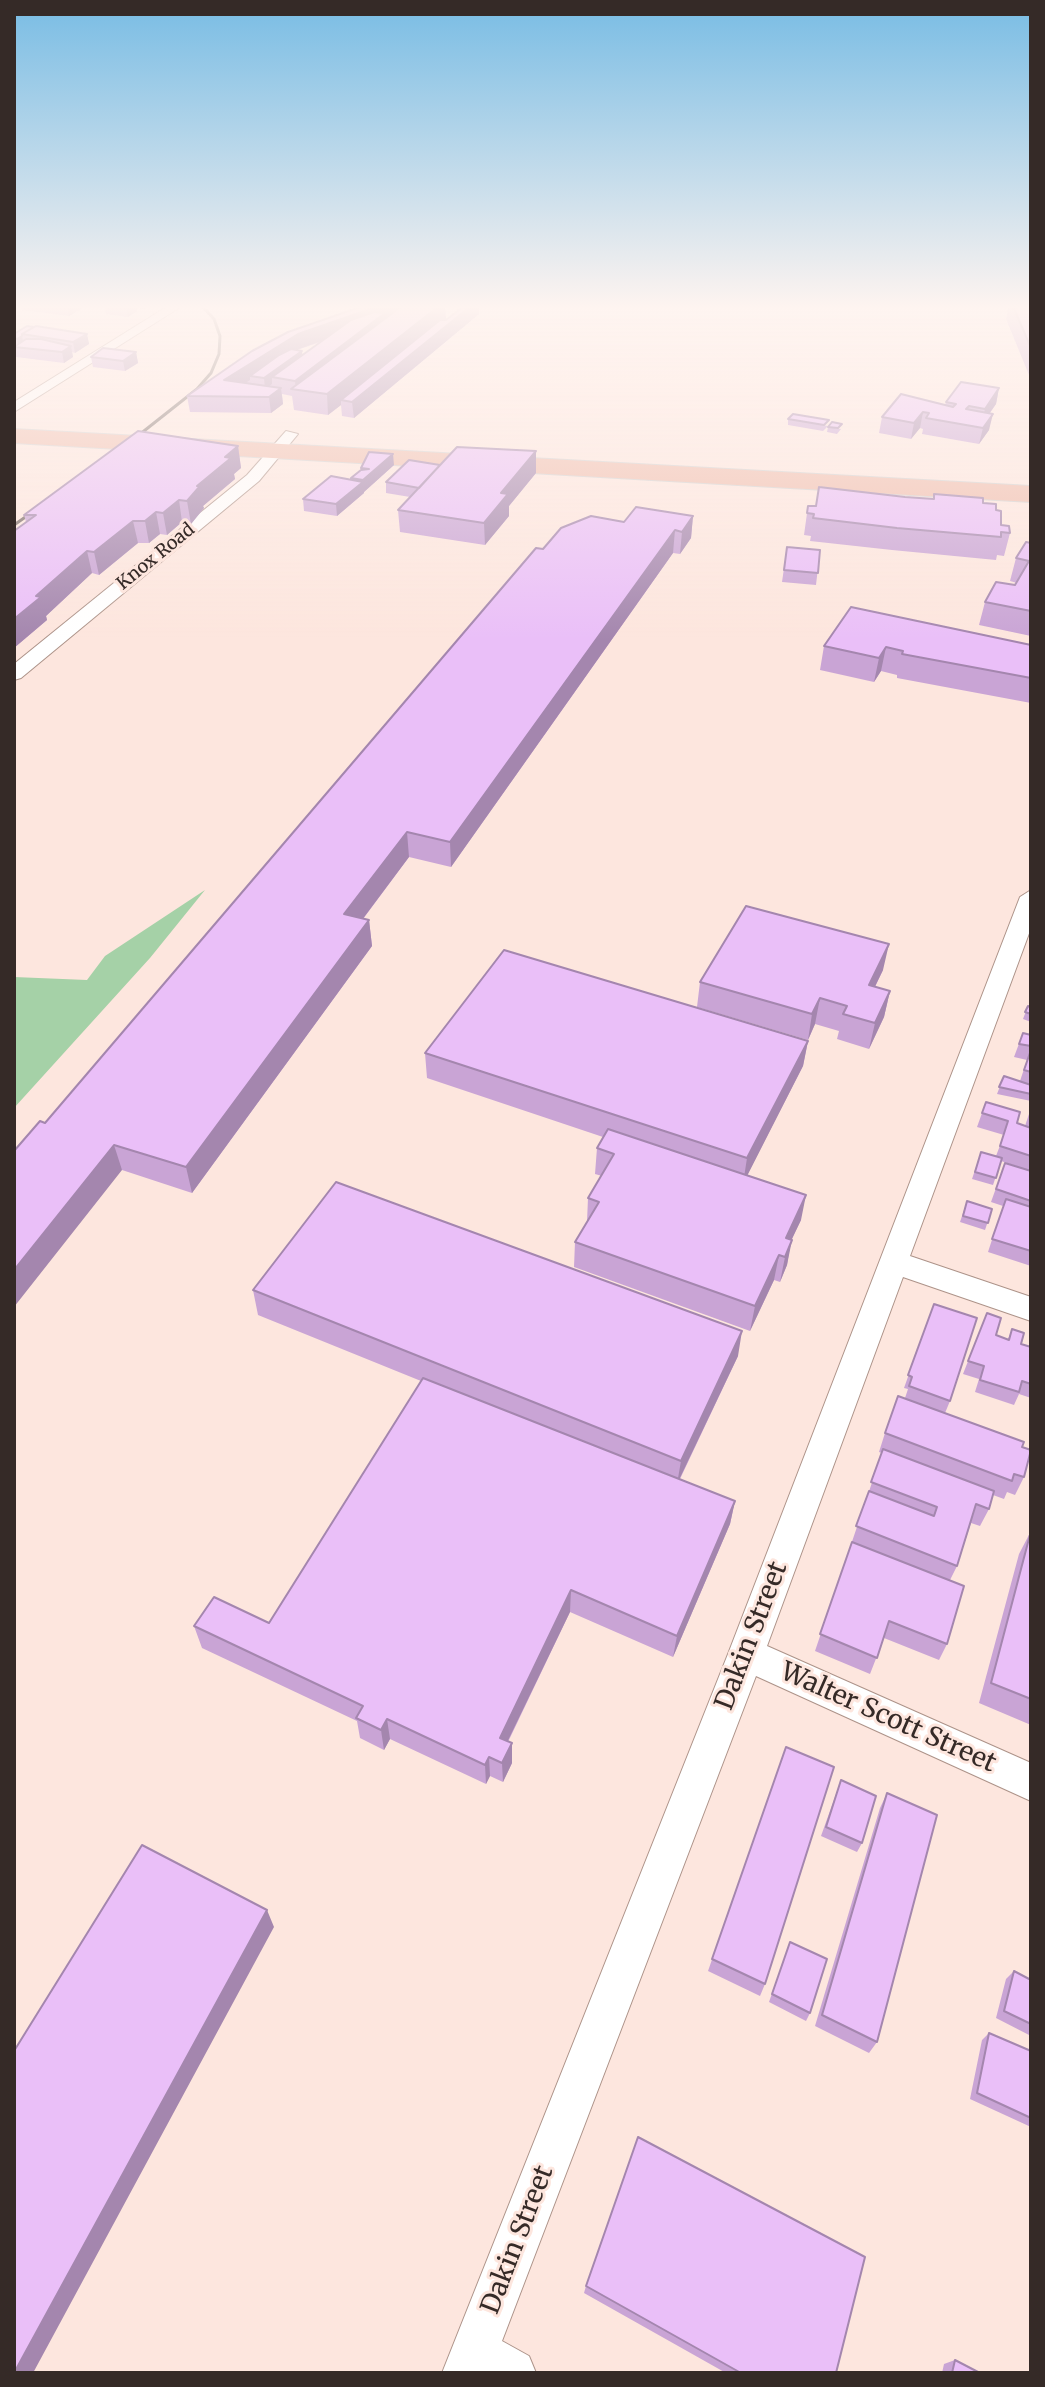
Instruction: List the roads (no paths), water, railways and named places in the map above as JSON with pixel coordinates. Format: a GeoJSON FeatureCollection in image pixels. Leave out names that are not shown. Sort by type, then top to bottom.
{"type":"FeatureCollection","features":[{"type":"Feature","properties":{"kind":"main road"},"geometry":{"type":"LineString","coordinates":[[14,418],[285,442],[1025,492]]}},
{"type":"Feature","properties":{"kind":"main road"},"geometry":{"type":"LineString","coordinates":[[14,436],[285,442],[1031,473]]}},
{"type":"Feature","properties":{"kind":"street","name":"Knox Road"},"geometry":{"type":"LineString","coordinates":[[14,674],[253,478],[285,442]]}},
{"type":"Feature","properties":{"kind":"street","name":"Dakin Street"},"geometry":{"type":"LineString","coordinates":[[484,2366],[746,1654],[1031,897]]}},
{"type":"Feature","properties":{"kind":"street"},"geometry":{"type":"LineString","coordinates":[[893,1262],[1031,1309]]}},
{"type":"Feature","properties":{"kind":"street","name":"Walter Scott Street"},"geometry":{"type":"LineString","coordinates":[[746,1654],[1031,1782]]}},
{"type":"Feature","properties":{"kind":"railway"},"geometry":{"type":"LineString","coordinates":[[125,446],[161,417]]}},
{"type":"Feature","properties":{"kind":"railway"},"geometry":{"type":"LineString","coordinates":[[14,525],[44,504]]}}]}
